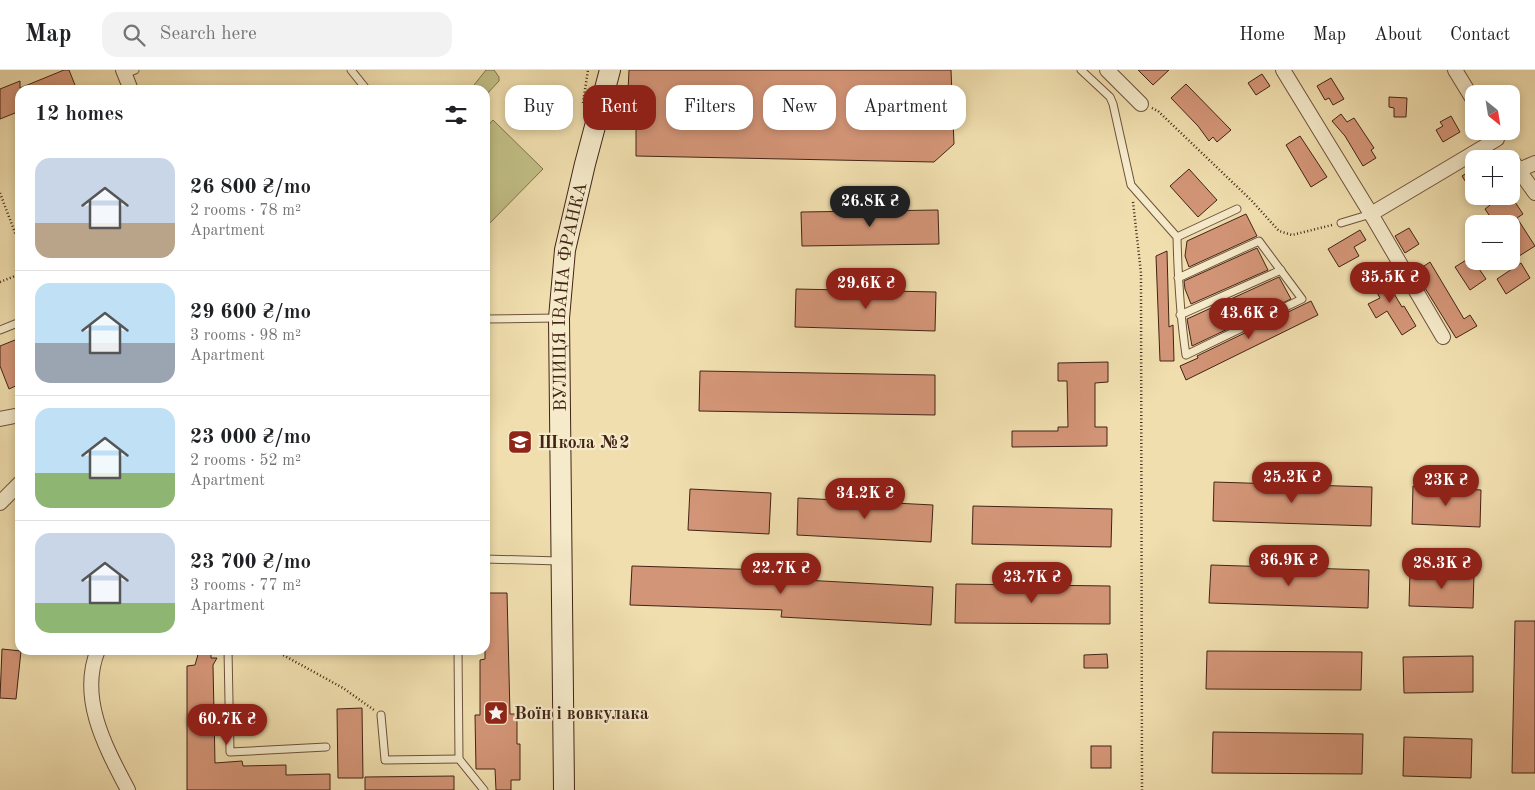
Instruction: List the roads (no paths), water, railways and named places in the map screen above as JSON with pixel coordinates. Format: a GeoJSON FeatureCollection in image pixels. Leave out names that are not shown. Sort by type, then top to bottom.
{"type":"FeatureCollection","features":[{"type":"Feature","properties":{"kind":"main road","name":"ВУЛИЦЯ ІВАНА ФРАНКА"},"geometry":{"type":"LineString","coordinates":[[564,790],[559,318],[565,250],[584,164],[610,70]]}},
{"type":"Feature","properties":{"kind":"street"},"geometry":{"type":"LineString","coordinates":[[1107,70],[1141,104]]}},
{"type":"Feature","properties":{"kind":"street"},"geometry":{"type":"LineString","coordinates":[[1283,70],[1371,214],[1443,338]]}},
{"type":"Feature","properties":{"kind":"street"},"geometry":{"type":"LineString","coordinates":[[1455,70],[1465,86]]}},
{"type":"Feature","properties":{"kind":"street"},"geometry":{"type":"LineString","coordinates":[[128,71],[130,85]]}},
{"type":"Feature","properties":{"kind":"street"},"geometry":{"type":"LineString","coordinates":[[1371,214],[1486,140]]}},
{"type":"Feature","properties":{"kind":"street"},"geometry":{"type":"LineString","coordinates":[[1520,163],[1535,163]]}},
{"type":"Feature","properties":{"kind":"street"},"geometry":{"type":"LineString","coordinates":[[1520,172],[1535,193]]}},
{"type":"Feature","properties":{"kind":"street"},"geometry":{"type":"LineString","coordinates":[[0,419],[15,416]]}},
{"type":"Feature","properties":{"kind":"street"},"geometry":{"type":"LineString","coordinates":[[0,503],[15,488]]}},
{"type":"Feature","properties":{"kind":"street"},"geometry":{"type":"LineString","coordinates":[[96,655],[90,676],[92,702],[108,751],[128,790]]}},
{"type":"Feature","properties":{"kind":"lane"},"geometry":{"type":"LineString","coordinates":[[352,70],[363,85]]}},
{"type":"Feature","properties":{"kind":"lane"},"geometry":{"type":"LineString","coordinates":[[1081,70],[1110,97],[1113,104],[1130,185],[1177,237],[1178,278],[1180,315],[1186,355],[1302,299],[1259,241],[1178,278]]}},
{"type":"Feature","properties":{"kind":"lane"},"geometry":{"type":"LineString","coordinates":[[1177,237],[1237,209]]}},
{"type":"Feature","properties":{"kind":"lane"},"geometry":{"type":"LineString","coordinates":[[1341,223],[1371,214]]}},
{"type":"Feature","properties":{"kind":"lane"},"geometry":{"type":"LineString","coordinates":[[1180,315],[1281,270]]}},
{"type":"Feature","properties":{"kind":"lane"},"geometry":{"type":"LineString","coordinates":[[490,320],[559,318]]}},
{"type":"Feature","properties":{"kind":"lane"},"geometry":{"type":"LineString","coordinates":[[0,330],[15,324]]}},
{"type":"Feature","properties":{"kind":"lane"},"geometry":{"type":"LineString","coordinates":[[490,559],[562,561]]}},
{"type":"Feature","properties":{"kind":"lane"},"geometry":{"type":"LineString","coordinates":[[228,655],[230,752],[326,747]]}},
{"type":"Feature","properties":{"kind":"lane"},"geometry":{"type":"LineString","coordinates":[[458,655],[459,759],[484,790]]}},
{"type":"Feature","properties":{"kind":"lane"},"geometry":{"type":"LineString","coordinates":[[382,715],[385,760],[459,759]]}},
{"type":"Feature","properties":{"kind":"place","name":"Школа №2"},"geometry":{"type":"Point","coordinates":[520,442]}},
{"type":"Feature","properties":{"kind":"place","name":"Воїн і вовкулака"},"geometry":{"type":"Point","coordinates":[496,713]}}]}
